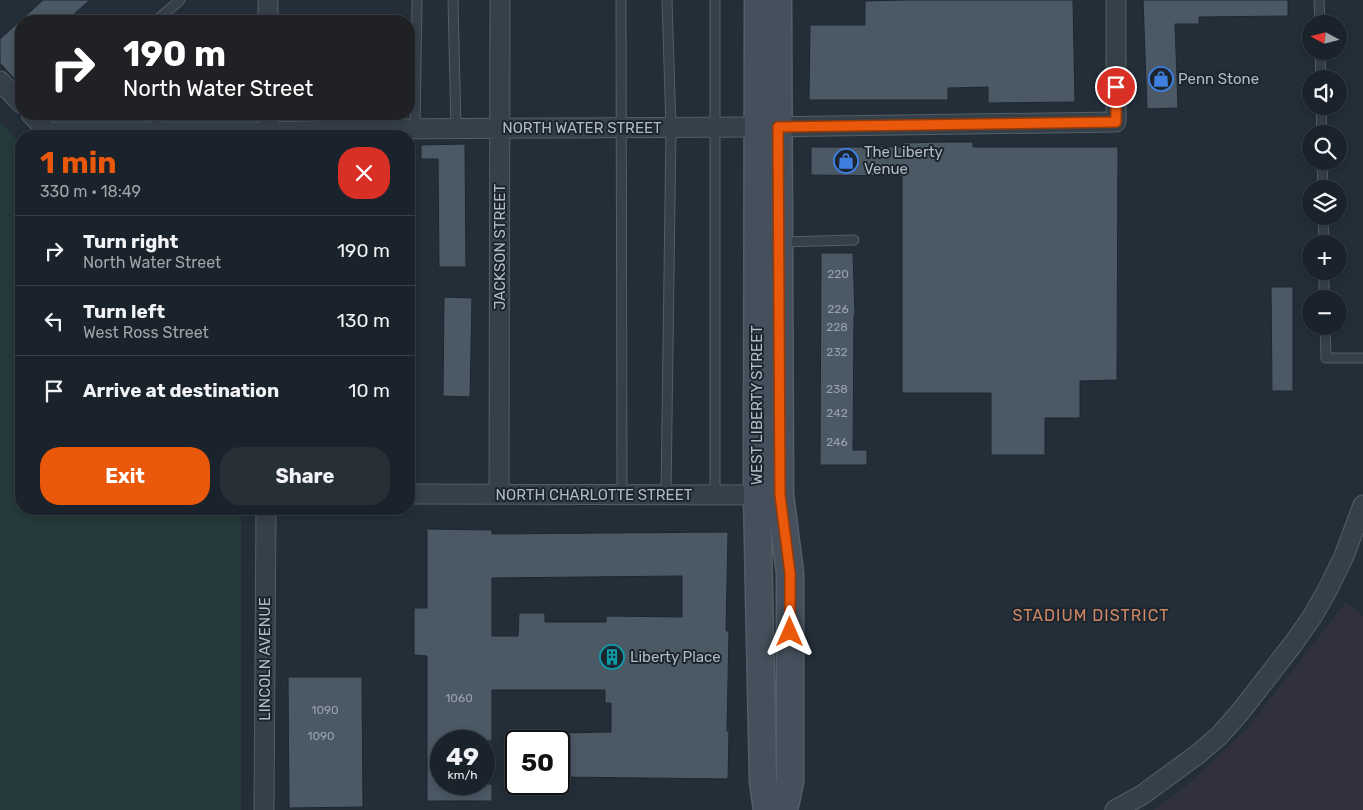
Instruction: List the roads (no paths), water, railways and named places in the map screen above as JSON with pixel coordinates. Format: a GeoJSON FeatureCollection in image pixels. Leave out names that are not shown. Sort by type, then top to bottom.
{"type":"FeatureCollection","features":[{"type":"Feature","properties":{"kind":"main road","name":"WEST LIBERTY STREET"},"geometry":{"type":"LineString","coordinates":[[758,0],[778,242],[769,495],[763,781],[767,810]]}},
{"type":"Feature","properties":{"kind":"main road","name":"WEST LIBERTY STREET"},"geometry":{"type":"LineString","coordinates":[[778,0],[768,127],[769,495],[790,573],[790,782],[784,810]]}},
{"type":"Feature","properties":{"kind":"street"},"geometry":{"type":"LineString","coordinates":[[268,0],[268,15]]}},
{"type":"Feature","properties":{"kind":"street","name":"JACKSON STREET"},"geometry":{"type":"LineString","coordinates":[[499,494],[500,0]]}},
{"type":"Feature","properties":{"kind":"street","name":"NORTH WATER STREET"},"geometry":{"type":"LineString","coordinates":[[404,130],[1116,122],[1116,0]]}},
{"type":"Feature","properties":{"kind":"street"},"geometry":{"type":"LineString","coordinates":[[0,81],[15,97]]}},
{"type":"Feature","properties":{"kind":"street","name":"NORTH WATER STREET"},"geometry":{"type":"LineString","coordinates":[[43,121],[336,130]]}},
{"type":"Feature","properties":{"kind":"street","name":"NORTH CHARLOTTE STREET"},"geometry":{"type":"LineString","coordinates":[[415,494],[769,495]]}},
{"type":"Feature","properties":{"kind":"street"},"geometry":{"type":"LineString","coordinates":[[1114,810],[1142,795],[1198,754],[1219,736],[1241,711],[1312,617],[1344,556],[1363,504]]}},
{"type":"Feature","properties":{"kind":"street","name":"LINCOLN AVENUE"},"geometry":{"type":"LineString","coordinates":[[264,810],[266,515]]}},
{"type":"Feature","properties":{"kind":"lane"},"geometry":{"type":"LineString","coordinates":[[163,15],[180,0]]}},
{"type":"Feature","properties":{"kind":"lane"},"geometry":{"type":"LineString","coordinates":[[415,129],[417,0]]}},
{"type":"Feature","properties":{"kind":"lane"},"geometry":{"type":"LineString","coordinates":[[453,0],[456,128]]}},
{"type":"Feature","properties":{"kind":"lane"},"geometry":{"type":"LineString","coordinates":[[621,0],[622,495]]}},
{"type":"Feature","properties":{"kind":"lane"},"geometry":{"type":"LineString","coordinates":[[666,495],[671,128],[667,0]]}},
{"type":"Feature","properties":{"kind":"lane"},"geometry":{"type":"LineString","coordinates":[[715,0],[715,495]]}},
{"type":"Feature","properties":{"kind":"lane"},"geometry":{"type":"LineString","coordinates":[[1319,0],[1320,15]]}},
{"type":"Feature","properties":{"kind":"lane"},"geometry":{"type":"LineString","coordinates":[[778,242],[854,240]]}},
{"type":"Feature","properties":{"kind":"lane"},"geometry":{"type":"LineString","coordinates":[[1325,335],[1326,358],[1363,358]]}},
{"type":"Feature","properties":{"kind":"place","name":"Penn Stone"},"geometry":{"type":"Point","coordinates":[1161,79]}},
{"type":"Feature","properties":{"kind":"place","name":"The Liberty Venue"},"geometry":{"type":"Point","coordinates":[846,161]}},
{"type":"Feature","properties":{"kind":"place","name":"Liberty Place"},"geometry":{"type":"Point","coordinates":[612,657]}},
{"type":"Feature","properties":{"kind":"district","name":"STADIUM DISTRICT"},"geometry":{"type":"Point","coordinates":[1091,615]}}]}
